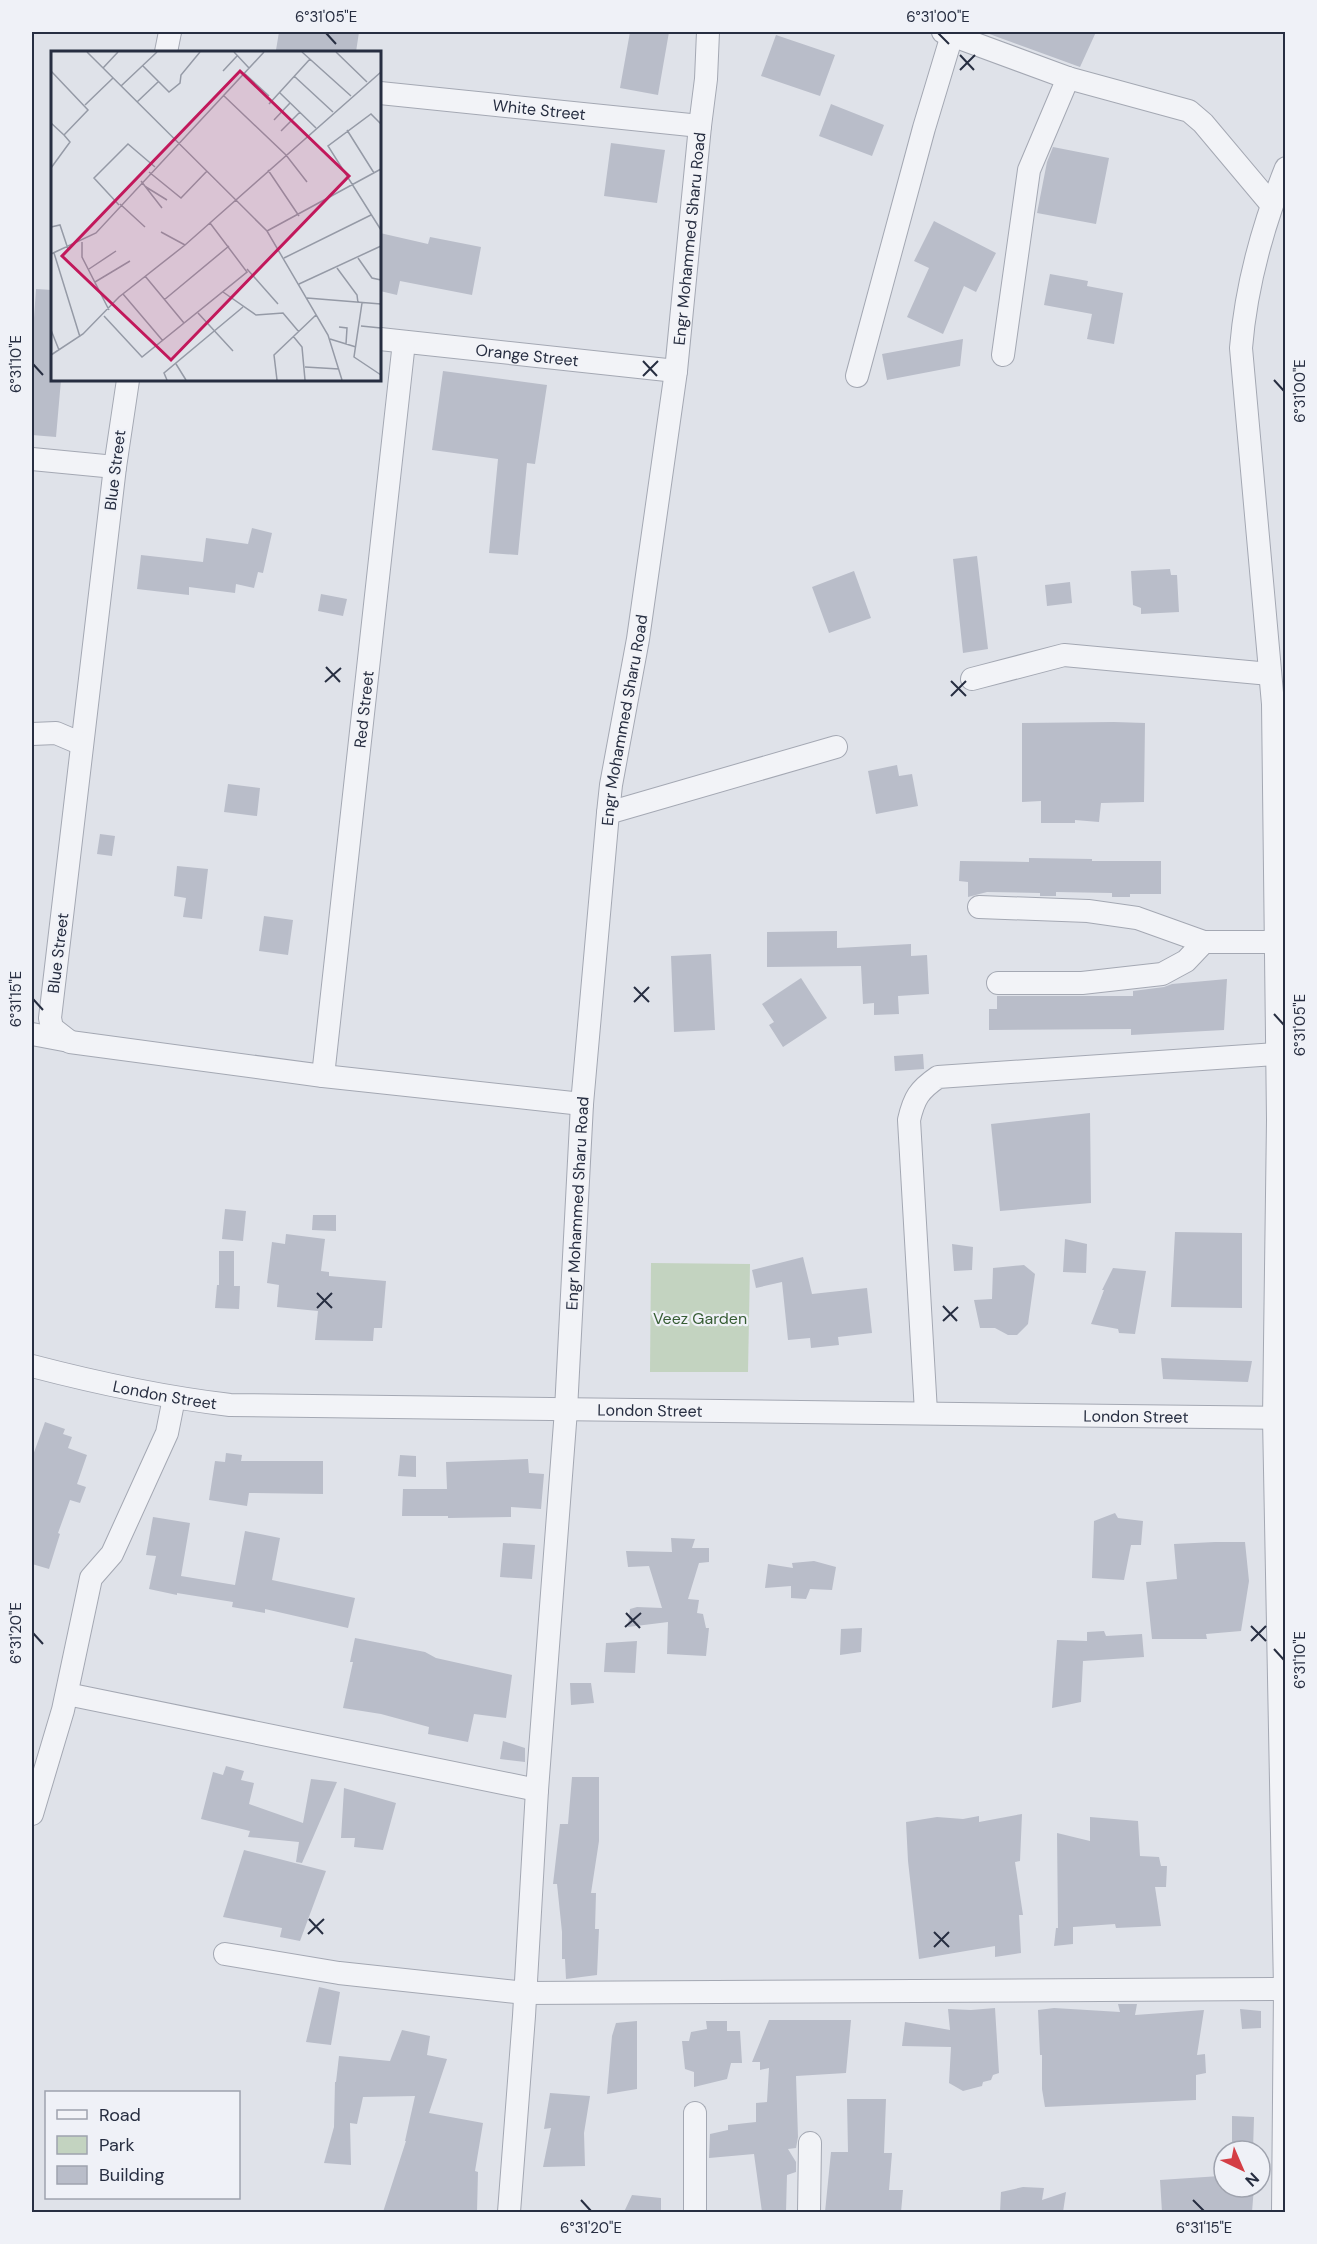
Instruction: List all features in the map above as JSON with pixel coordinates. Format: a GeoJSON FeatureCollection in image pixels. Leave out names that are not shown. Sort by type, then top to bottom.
{"type":"FeatureCollection","features":[{"type":"Feature","properties":{"kind":"street"},"geometry":{"type":"LineString","coordinates":[[166,51],[170,32]]}},
{"type":"Feature","properties":{"kind":"street","name":"Engr Mohammed Sharu Road"},"geometry":{"type":"LineString","coordinates":[[509,2212],[537,1790],[567,1410],[582,1104],[608,813],[611,785],[638,639],[676,371],[706,79],[708,32]]}},
{"type":"Feature","properties":{"kind":"street"},"geometry":{"type":"LineString","coordinates":[[857,376],[948,33],[1068,78],[1189,111],[1203,123],[1271,204]]}},
{"type":"Feature","properties":{"kind":"street"},"geometry":{"type":"LineString","coordinates":[[1004,355],[1029,170],[1068,78]]}},
{"type":"Feature","properties":{"kind":"street","name":"White Street"},"geometry":{"type":"LineString","coordinates":[[381,93],[700,126]]}},
{"type":"Feature","properties":{"kind":"street"},"geometry":{"type":"LineString","coordinates":[[1283,2212],[1285,1989],[1280,1418],[1282,1120],[1277,1054],[1273,704],[1275,665],[1241,348],[1247,300],[1271,204],[1286,168]]}},
{"type":"Feature","properties":{"kind":"street","name":"Orange Street"},"geometry":{"type":"LineString","coordinates":[[381,339],[676,371]]}},
{"type":"Feature","properties":{"kind":"street","name":"Red Street"},"geometry":{"type":"LineString","coordinates":[[323,1076],[404,342]]}},
{"type":"Feature","properties":{"kind":"street","name":"Blue Street"},"geometry":{"type":"LineString","coordinates":[[70,1042],[52,1028],[50,1018],[115,467],[128,381]]}},
{"type":"Feature","properties":{"kind":"street"},"geometry":{"type":"LineString","coordinates":[[32,459],[115,467]]}},
{"type":"Feature","properties":{"kind":"street"},"geometry":{"type":"LineString","coordinates":[[972,679],[1064,655],[1275,665]]}},
{"type":"Feature","properties":{"kind":"street"},"geometry":{"type":"LineString","coordinates":[[32,734],[56,733],[82,744]]}},
{"type":"Feature","properties":{"kind":"street"},"geometry":{"type":"LineString","coordinates":[[608,813],[836,747]]}},
{"type":"Feature","properties":{"kind":"street"},"geometry":{"type":"LineString","coordinates":[[979,908],[1088,911],[1137,918],[1204,942],[1276,942]]}},
{"type":"Feature","properties":{"kind":"street"},"geometry":{"type":"LineString","coordinates":[[998,983],[1082,983],[1162,974],[1186,961],[1204,942]]}},
{"type":"Feature","properties":{"kind":"street"},"geometry":{"type":"LineString","coordinates":[[32,1034],[70,1042],[323,1076],[582,1104]]}},
{"type":"Feature","properties":{"kind":"street"},"geometry":{"type":"LineString","coordinates":[[926,1412],[909,1120],[914,1101],[924,1086],[938,1077],[1277,1054]]}},
{"type":"Feature","properties":{"kind":"street","name":"London Street"},"geometry":{"type":"LineString","coordinates":[[32,1366],[103,1384],[174,1398],[230,1405],[1280,1418]]}},
{"type":"Feature","properties":{"kind":"street"},"geometry":{"type":"LineString","coordinates":[[32,1814],[67,1694],[91,1578],[112,1554],[166,1433],[174,1398]]}},
{"type":"Feature","properties":{"kind":"street"},"geometry":{"type":"LineString","coordinates":[[67,1694],[537,1790]]}},
{"type":"Feature","properties":{"kind":"street"},"geometry":{"type":"LineString","coordinates":[[225,1954],[339,1973],[525,1993],[1285,1989]]}},
{"type":"Feature","properties":{"kind":"street"},"geometry":{"type":"LineString","coordinates":[[694,2114],[695,2212]]}},
{"type":"Feature","properties":{"kind":"street"},"geometry":{"type":"LineString","coordinates":[[809,2212],[810,2143]]}},
{"type":"Feature","properties":{"kind":"green space","name":"Veez Garden"},"geometry":{"type":"Polygon","coordinates":[[[651,1263],[750,1264],[748,1372],[650,1372],[651,1263]]]}},
{"type":"Feature","properties":{"kind":"building"},"geometry":{"type":"Polygon","coordinates":[[[279,32],[359,32],[356,51],[276,50],[279,32]]]}},
{"type":"Feature","properties":{"kind":"building"},"geometry":{"type":"Polygon","coordinates":[[[630,32],[669,32],[658,95],[620,88],[630,32]]]}},
{"type":"Feature","properties":{"kind":"building"},"geometry":{"type":"Polygon","coordinates":[[[984,32],[1096,32],[1080,67],[984,32]]]}},
{"type":"Feature","properties":{"kind":"building"},"geometry":{"type":"Polygon","coordinates":[[[776,35],[835,55],[820,96],[761,76],[776,35]]]}},
{"type":"Feature","properties":{"kind":"building"},"geometry":{"type":"Polygon","coordinates":[[[831,104],[884,125],[872,156],[819,136],[831,104]]]}},
{"type":"Feature","properties":{"kind":"building"},"geometry":{"type":"Polygon","coordinates":[[[611,143],[665,150],[657,203],[604,196],[611,143]]]}},
{"type":"Feature","properties":{"kind":"building"},"geometry":{"type":"Polygon","coordinates":[[[1053,147],[1109,158],[1096,224],[1037,213],[1047,162],[1053,147]]]}},
{"type":"Feature","properties":{"kind":"building"},"geometry":{"type":"Polygon","coordinates":[[[934,221],[996,253],[976,292],[964,286],[943,334],[907,317],[929,268],[914,261],[934,221]]]}},
{"type":"Feature","properties":{"kind":"building"},"geometry":{"type":"Polygon","coordinates":[[[381,233],[428,244],[430,237],[481,247],[472,295],[400,281],[397,295],[381,291],[381,233]]]}},
{"type":"Feature","properties":{"kind":"building"},"geometry":{"type":"Polygon","coordinates":[[[1050,274],[1088,281],[1087,286],[1123,293],[1114,344],[1087,339],[1092,314],[1044,305],[1050,274]]]}},
{"type":"Feature","properties":{"kind":"building"},"geometry":{"type":"Polygon","coordinates":[[[36,289],[51,290],[51,381],[61,381],[56,437],[32,435],[32,347],[36,289]]]}},
{"type":"Feature","properties":{"kind":"building"},"geometry":{"type":"Polygon","coordinates":[[[963,339],[960,366],[887,380],[882,354],[963,339]]]}},
{"type":"Feature","properties":{"kind":"building"},"geometry":{"type":"Polygon","coordinates":[[[443,371],[547,385],[535,464],[527,463],[518,555],[489,553],[498,459],[432,450],[443,371]]]}},
{"type":"Feature","properties":{"kind":"building"},"geometry":{"type":"Polygon","coordinates":[[[252,528],[272,533],[263,573],[258,572],[254,588],[236,584],[235,593],[189,587],[189,595],[137,589],[141,555],[203,562],[206,538],[248,544],[252,528]]]}},
{"type":"Feature","properties":{"kind":"building"},"geometry":{"type":"Polygon","coordinates":[[[977,556],[988,649],[963,653],[953,559],[977,556]]]}},
{"type":"Feature","properties":{"kind":"building"},"geometry":{"type":"Polygon","coordinates":[[[1170,569],[1171,575],[1177,575],[1179,612],[1141,614],[1141,608],[1133,605],[1131,571],[1170,569]]]}},
{"type":"Feature","properties":{"kind":"building"},"geometry":{"type":"Polygon","coordinates":[[[854,571],[871,618],[829,633],[812,587],[854,571]]]}},
{"type":"Feature","properties":{"kind":"building"},"geometry":{"type":"Polygon","coordinates":[[[1070,582],[1072,603],[1047,606],[1045,585],[1070,582]]]}},
{"type":"Feature","properties":{"kind":"building"},"geometry":{"type":"Polygon","coordinates":[[[321,594],[347,599],[343,616],[318,611],[321,594]]]}},
{"type":"Feature","properties":{"kind":"building"},"geometry":{"type":"Polygon","coordinates":[[[1022,723],[1145,723],[1144,802],[1101,803],[1099,822],[1075,820],[1075,823],[1041,823],[1041,801],[1022,802],[1022,723]]]}},
{"type":"Feature","properties":{"kind":"building"},"geometry":{"type":"Polygon","coordinates":[[[897,765],[899,776],[912,774],[918,806],[876,814],[868,771],[897,765]]]}},
{"type":"Feature","properties":{"kind":"building"},"geometry":{"type":"Polygon","coordinates":[[[228,784],[260,788],[257,816],[224,812],[228,784]]]}},
{"type":"Feature","properties":{"kind":"building"},"geometry":{"type":"Polygon","coordinates":[[[100,834],[115,836],[112,856],[97,854],[100,834]]]}},
{"type":"Feature","properties":{"kind":"building"},"geometry":{"type":"Polygon","coordinates":[[[1029,858],[1161,861],[1161,894],[1130,894],[1130,897],[1112,897],[1112,893],[1056,892],[1056,896],[1040,896],[1040,893],[987,892],[968,897],[968,882],[959,881],[960,861],[1029,862],[1029,858]]]}},
{"type":"Feature","properties":{"kind":"building"},"geometry":{"type":"Polygon","coordinates":[[[177,866],[208,869],[202,919],[183,917],[186,898],[174,896],[177,866]]]}},
{"type":"Feature","properties":{"kind":"building"},"geometry":{"type":"Polygon","coordinates":[[[264,916],[293,920],[288,955],[259,951],[264,916]]]}},
{"type":"Feature","properties":{"kind":"building"},"geometry":{"type":"Polygon","coordinates":[[[837,931],[837,948],[911,944],[911,956],[927,955],[929,994],[898,996],[899,1014],[874,1015],[874,1003],[863,1004],[861,966],[767,967],[767,932],[837,931]]]}},
{"type":"Feature","properties":{"kind":"building"},"geometry":{"type":"Polygon","coordinates":[[[711,954],[715,1030],[674,1032],[671,956],[711,954]]]}},
{"type":"Feature","properties":{"kind":"building"},"geometry":{"type":"Polygon","coordinates":[[[801,978],[827,1018],[783,1047],[769,1025],[774,1022],[762,1004],[801,978]]]}},
{"type":"Feature","properties":{"kind":"building"},"geometry":{"type":"Polygon","coordinates":[[[1227,979],[1224,1030],[1131,1035],[1131,1029],[989,1030],[989,1009],[997,1009],[997,996],[1133,996],[1133,991],[1172,984],[1227,979]]]}},
{"type":"Feature","properties":{"kind":"building"},"geometry":{"type":"Polygon","coordinates":[[[923,1054],[924,1069],[895,1071],[894,1056],[923,1054]]]}},
{"type":"Feature","properties":{"kind":"building"},"geometry":{"type":"Polygon","coordinates":[[[1090,1113],[1091,1203],[1000,1211],[991,1124],[1090,1113]]]}},
{"type":"Feature","properties":{"kind":"building"},"geometry":{"type":"Polygon","coordinates":[[[225,1209],[246,1211],[243,1241],[222,1239],[225,1209]]]}},
{"type":"Feature","properties":{"kind":"building"},"geometry":{"type":"Polygon","coordinates":[[[313,1215],[336,1215],[336,1231],[312,1230],[313,1215]]]}},
{"type":"Feature","properties":{"kind":"building"},"geometry":{"type":"Polygon","coordinates":[[[1175,1232],[1242,1233],[1242,1308],[1171,1307],[1175,1232]]]}},
{"type":"Feature","properties":{"kind":"building"},"geometry":{"type":"Polygon","coordinates":[[[286,1234],[325,1239],[321,1271],[329,1272],[329,1276],[386,1281],[382,1328],[374,1328],[373,1341],[315,1340],[318,1311],[277,1307],[279,1285],[267,1283],[272,1242],[285,1244],[286,1234]]]}},
{"type":"Feature","properties":{"kind":"building"},"geometry":{"type":"Polygon","coordinates":[[[1065,1239],[1087,1244],[1086,1273],[1063,1272],[1065,1239]]]}},
{"type":"Feature","properties":{"kind":"building"},"geometry":{"type":"Polygon","coordinates":[[[952,1244],[973,1247],[972,1270],[954,1271],[952,1244]]]}},
{"type":"Feature","properties":{"kind":"building"},"geometry":{"type":"Polygon","coordinates":[[[219,1251],[234,1251],[234,1286],[240,1286],[239,1309],[215,1308],[217,1285],[219,1285],[219,1251]]]}},
{"type":"Feature","properties":{"kind":"building"},"geometry":{"type":"Polygon","coordinates":[[[803,1257],[812,1294],[867,1288],[872,1333],[838,1337],[839,1345],[811,1348],[810,1338],[788,1340],[782,1282],[756,1288],[752,1270],[803,1257]]]}},
{"type":"Feature","properties":{"kind":"building"},"geometry":{"type":"Polygon","coordinates":[[[1024,1265],[1035,1274],[1028,1324],[1017,1335],[1008,1335],[995,1328],[980,1328],[974,1300],[992,1299],[993,1268],[1024,1265]]]}},
{"type":"Feature","properties":{"kind":"building"},"geometry":{"type":"Polygon","coordinates":[[[1113,1268],[1146,1271],[1135,1334],[1119,1333],[1118,1329],[1091,1324],[1104,1290],[1102,1290],[1113,1268]]]}},
{"type":"Feature","properties":{"kind":"building"},"geometry":{"type":"Polygon","coordinates":[[[1161,1358],[1252,1361],[1248,1382],[1163,1379],[1161,1358]]]}},
{"type":"Feature","properties":{"kind":"building"},"geometry":{"type":"Polygon","coordinates":[[[45,1422],[65,1429],[63,1434],[72,1437],[68,1448],[87,1455],[77,1484],[86,1487],[80,1503],[70,1500],[58,1533],[60,1534],[49,1569],[32,1564],[32,1458],[45,1422]]]}},
{"type":"Feature","properties":{"kind":"building"},"geometry":{"type":"Polygon","coordinates":[[[226,1453],[242,1455],[241,1461],[323,1461],[323,1494],[249,1493],[247,1506],[209,1500],[215,1461],[225,1462],[226,1453]]]}},
{"type":"Feature","properties":{"kind":"building"},"geometry":{"type":"Polygon","coordinates":[[[400,1455],[416,1456],[416,1477],[398,1476],[400,1455]]]}},
{"type":"Feature","properties":{"kind":"building"},"geometry":{"type":"Polygon","coordinates":[[[528,1459],[529,1473],[544,1474],[541,1509],[511,1507],[511,1517],[402,1516],[403,1489],[447,1489],[446,1462],[528,1459]]]}},
{"type":"Feature","properties":{"kind":"building"},"geometry":{"type":"Polygon","coordinates":[[[1115,1513],[1118,1518],[1143,1521],[1141,1545],[1131,1545],[1124,1580],[1092,1578],[1094,1521],[1115,1513]]]}},
{"type":"Feature","properties":{"kind":"building"},"geometry":{"type":"Polygon","coordinates":[[[153,1517],[190,1523],[181,1576],[235,1585],[245,1531],[280,1538],[272,1580],[355,1598],[348,1628],[265,1609],[265,1613],[232,1607],[233,1602],[149,1589],[156,1556],[146,1555],[153,1517]]]}},
{"type":"Feature","properties":{"kind":"building"},"geometry":{"type":"Polygon","coordinates":[[[671,1538],[695,1539],[692,1548],[709,1548],[709,1562],[699,1563],[688,1599],[699,1600],[697,1613],[703,1614],[706,1628],[709,1628],[706,1656],[667,1654],[668,1622],[628,1627],[630,1609],[662,1608],[649,1566],[628,1567],[626,1551],[672,1552],[671,1538]]]}},
{"type":"Feature","properties":{"kind":"building"},"geometry":{"type":"Polygon","coordinates":[[[1245,1542],[1249,1581],[1241,1631],[1206,1634],[1207,1639],[1152,1639],[1146,1582],[1177,1579],[1174,1544],[1245,1542]]]}},
{"type":"Feature","properties":{"kind":"building"},"geometry":{"type":"Polygon","coordinates":[[[503,1543],[535,1545],[532,1579],[500,1577],[503,1543]]]}},
{"type":"Feature","properties":{"kind":"building"},"geometry":{"type":"Polygon","coordinates":[[[814,1561],[836,1567],[832,1590],[810,1589],[806,1599],[791,1598],[791,1586],[765,1588],[768,1564],[793,1568],[792,1563],[814,1561]]]}},
{"type":"Feature","properties":{"kind":"building"},"geometry":{"type":"Polygon","coordinates":[[[862,1628],[861,1652],[840,1655],[841,1629],[862,1628]]]}},
{"type":"Feature","properties":{"kind":"building"},"geometry":{"type":"Polygon","coordinates":[[[1104,1631],[1106,1636],[1142,1634],[1144,1657],[1083,1661],[1081,1702],[1052,1708],[1057,1640],[1087,1641],[1087,1632],[1104,1631]]]}},
{"type":"Feature","properties":{"kind":"building"},"geometry":{"type":"Polygon","coordinates":[[[355,1638],[425,1652],[436,1658],[512,1675],[506,1718],[474,1714],[468,1742],[428,1734],[429,1727],[381,1714],[343,1708],[353,1662],[350,1662],[355,1638]]]}},
{"type":"Feature","properties":{"kind":"building"},"geometry":{"type":"Polygon","coordinates":[[[637,1641],[635,1673],[604,1672],[606,1643],[637,1641]]]}},
{"type":"Feature","properties":{"kind":"building"},"geometry":{"type":"Polygon","coordinates":[[[570,1683],[591,1683],[594,1703],[571,1705],[570,1683]]]}},
{"type":"Feature","properties":{"kind":"building"},"geometry":{"type":"Polygon","coordinates":[[[503,1741],[525,1748],[525,1762],[500,1759],[503,1741]]]}},
{"type":"Feature","properties":{"kind":"building"},"geometry":{"type":"Polygon","coordinates":[[[226,1766],[244,1771],[241,1780],[254,1783],[249,1804],[303,1823],[311,1779],[337,1782],[302,1863],[296,1862],[299,1842],[248,1837],[250,1831],[201,1819],[213,1772],[223,1775],[226,1766]]]}},
{"type":"Feature","properties":{"kind":"building"},"geometry":{"type":"Polygon","coordinates":[[[572,1777],[599,1777],[599,1841],[591,1893],[596,1893],[595,1929],[599,1929],[597,1975],[566,1979],[565,1959],[562,1959],[557,1884],[553,1884],[560,1824],[568,1824],[572,1777]]]}},
{"type":"Feature","properties":{"kind":"building"},"geometry":{"type":"Polygon","coordinates":[[[344,1788],[396,1803],[383,1850],[354,1847],[355,1838],[341,1838],[344,1788]]]}},
{"type":"Feature","properties":{"kind":"building"},"geometry":{"type":"Polygon","coordinates":[[[1022,1814],[1020,1861],[1015,1862],[1023,1915],[1019,1915],[1021,1953],[995,1957],[995,1946],[919,1959],[906,1822],[937,1817],[963,1819],[979,1816],[979,1822],[1022,1814]]]}},
{"type":"Feature","properties":{"kind":"building"},"geometry":{"type":"Polygon","coordinates":[[[1090,1817],[1138,1821],[1140,1856],[1159,1857],[1161,1866],[1167,1866],[1166,1887],[1155,1887],[1161,1926],[1116,1928],[1115,1924],[1073,1927],[1073,1944],[1054,1946],[1056,1928],[1058,1928],[1057,1833],[1090,1841],[1090,1817]]]}},
{"type":"Feature","properties":{"kind":"building"},"geometry":{"type":"Polygon","coordinates":[[[244,1850],[326,1871],[300,1941],[280,1937],[282,1928],[223,1917],[244,1850]]]}},
{"type":"Feature","properties":{"kind":"building"},"geometry":{"type":"Polygon","coordinates":[[[319,1987],[340,1992],[331,2045],[306,2042],[319,1987]]]}},
{"type":"Feature","properties":{"kind":"building"},"geometry":{"type":"Polygon","coordinates":[[[1118,2004],[1137,2004],[1135,2015],[1204,2010],[1197,2055],[1205,2054],[1206,2073],[1196,2075],[1196,2100],[1045,2107],[1038,2010],[1054,2008],[1120,2012],[1118,2004]]]}},
{"type":"Feature","properties":{"kind":"building"},"geometry":{"type":"Polygon","coordinates":[[[995,2008],[999,2073],[993,2075],[991,2080],[983,2082],[982,2086],[963,2091],[949,2083],[951,2047],[902,2046],[905,2022],[950,2030],[948,2009],[995,2008]]]}},
{"type":"Feature","properties":{"kind":"building"},"geometry":{"type":"Polygon","coordinates":[[[1240,2009],[1261,2011],[1261,2028],[1242,2029],[1240,2009]]]}},
{"type":"Feature","properties":{"kind":"building"},"geometry":{"type":"Polygon","coordinates":[[[769,2020],[851,2020],[846,2073],[796,2076],[798,2137],[796,2148],[788,2149],[796,2162],[796,2172],[787,2175],[786,2212],[762,2212],[754,2154],[709,2158],[710,2134],[728,2130],[728,2125],[756,2122],[756,2103],[767,2102],[769,2068],[760,2070],[760,2062],[752,2062],[769,2020]]]}},
{"type":"Feature","properties":{"kind":"building"},"geometry":{"type":"Polygon","coordinates":[[[637,2021],[637,2089],[607,2094],[612,2036],[616,2023],[637,2021]]]}},
{"type":"Feature","properties":{"kind":"building"},"geometry":{"type":"Polygon","coordinates":[[[706,2021],[727,2021],[727,2031],[740,2031],[742,2063],[731,2063],[727,2079],[694,2087],[694,2072],[685,2069],[682,2041],[689,2041],[691,2032],[707,2029],[706,2021]]]}},
{"type":"Feature","properties":{"kind":"building"},"geometry":{"type":"Polygon","coordinates":[[[402,2030],[430,2036],[427,2055],[447,2059],[429,2113],[483,2123],[475,2171],[478,2172],[477,2212],[383,2212],[406,2141],[415,2096],[363,2097],[357,2124],[350,2123],[351,2165],[324,2163],[334,2127],[335,2082],[339,2056],[390,2061],[402,2030]]]}},
{"type":"Feature","properties":{"kind":"building"},"geometry":{"type":"Polygon","coordinates":[[[550,2093],[590,2096],[584,2133],[585,2166],[543,2167],[551,2128],[544,2129],[550,2093]]]}},
{"type":"Feature","properties":{"kind":"building"},"geometry":{"type":"Polygon","coordinates":[[[847,2099],[886,2099],[884,2153],[892,2153],[889,2190],[903,2190],[901,2212],[825,2212],[831,2152],[848,2152],[847,2099]]]}},
{"type":"Feature","properties":{"kind":"building"},"geometry":{"type":"Polygon","coordinates":[[[1232,2116],[1254,2117],[1253,2139],[1232,2139],[1232,2116]]]}},
{"type":"Feature","properties":{"kind":"building"},"geometry":{"type":"Polygon","coordinates":[[[1212,2177],[1212,2199],[1253,2199],[1252,2212],[1162,2212],[1160,2180],[1212,2177]]]}},
{"type":"Feature","properties":{"kind":"building"},"geometry":{"type":"Polygon","coordinates":[[[1023,2187],[1044,2188],[1042,2200],[1066,2192],[1063,2212],[1000,2212],[1001,2192],[1023,2187]]]}},
{"type":"Feature","properties":{"kind":"building"},"geometry":{"type":"Polygon","coordinates":[[[632,2195],[661,2198],[661,2212],[624,2212],[632,2195]]]}}]}
